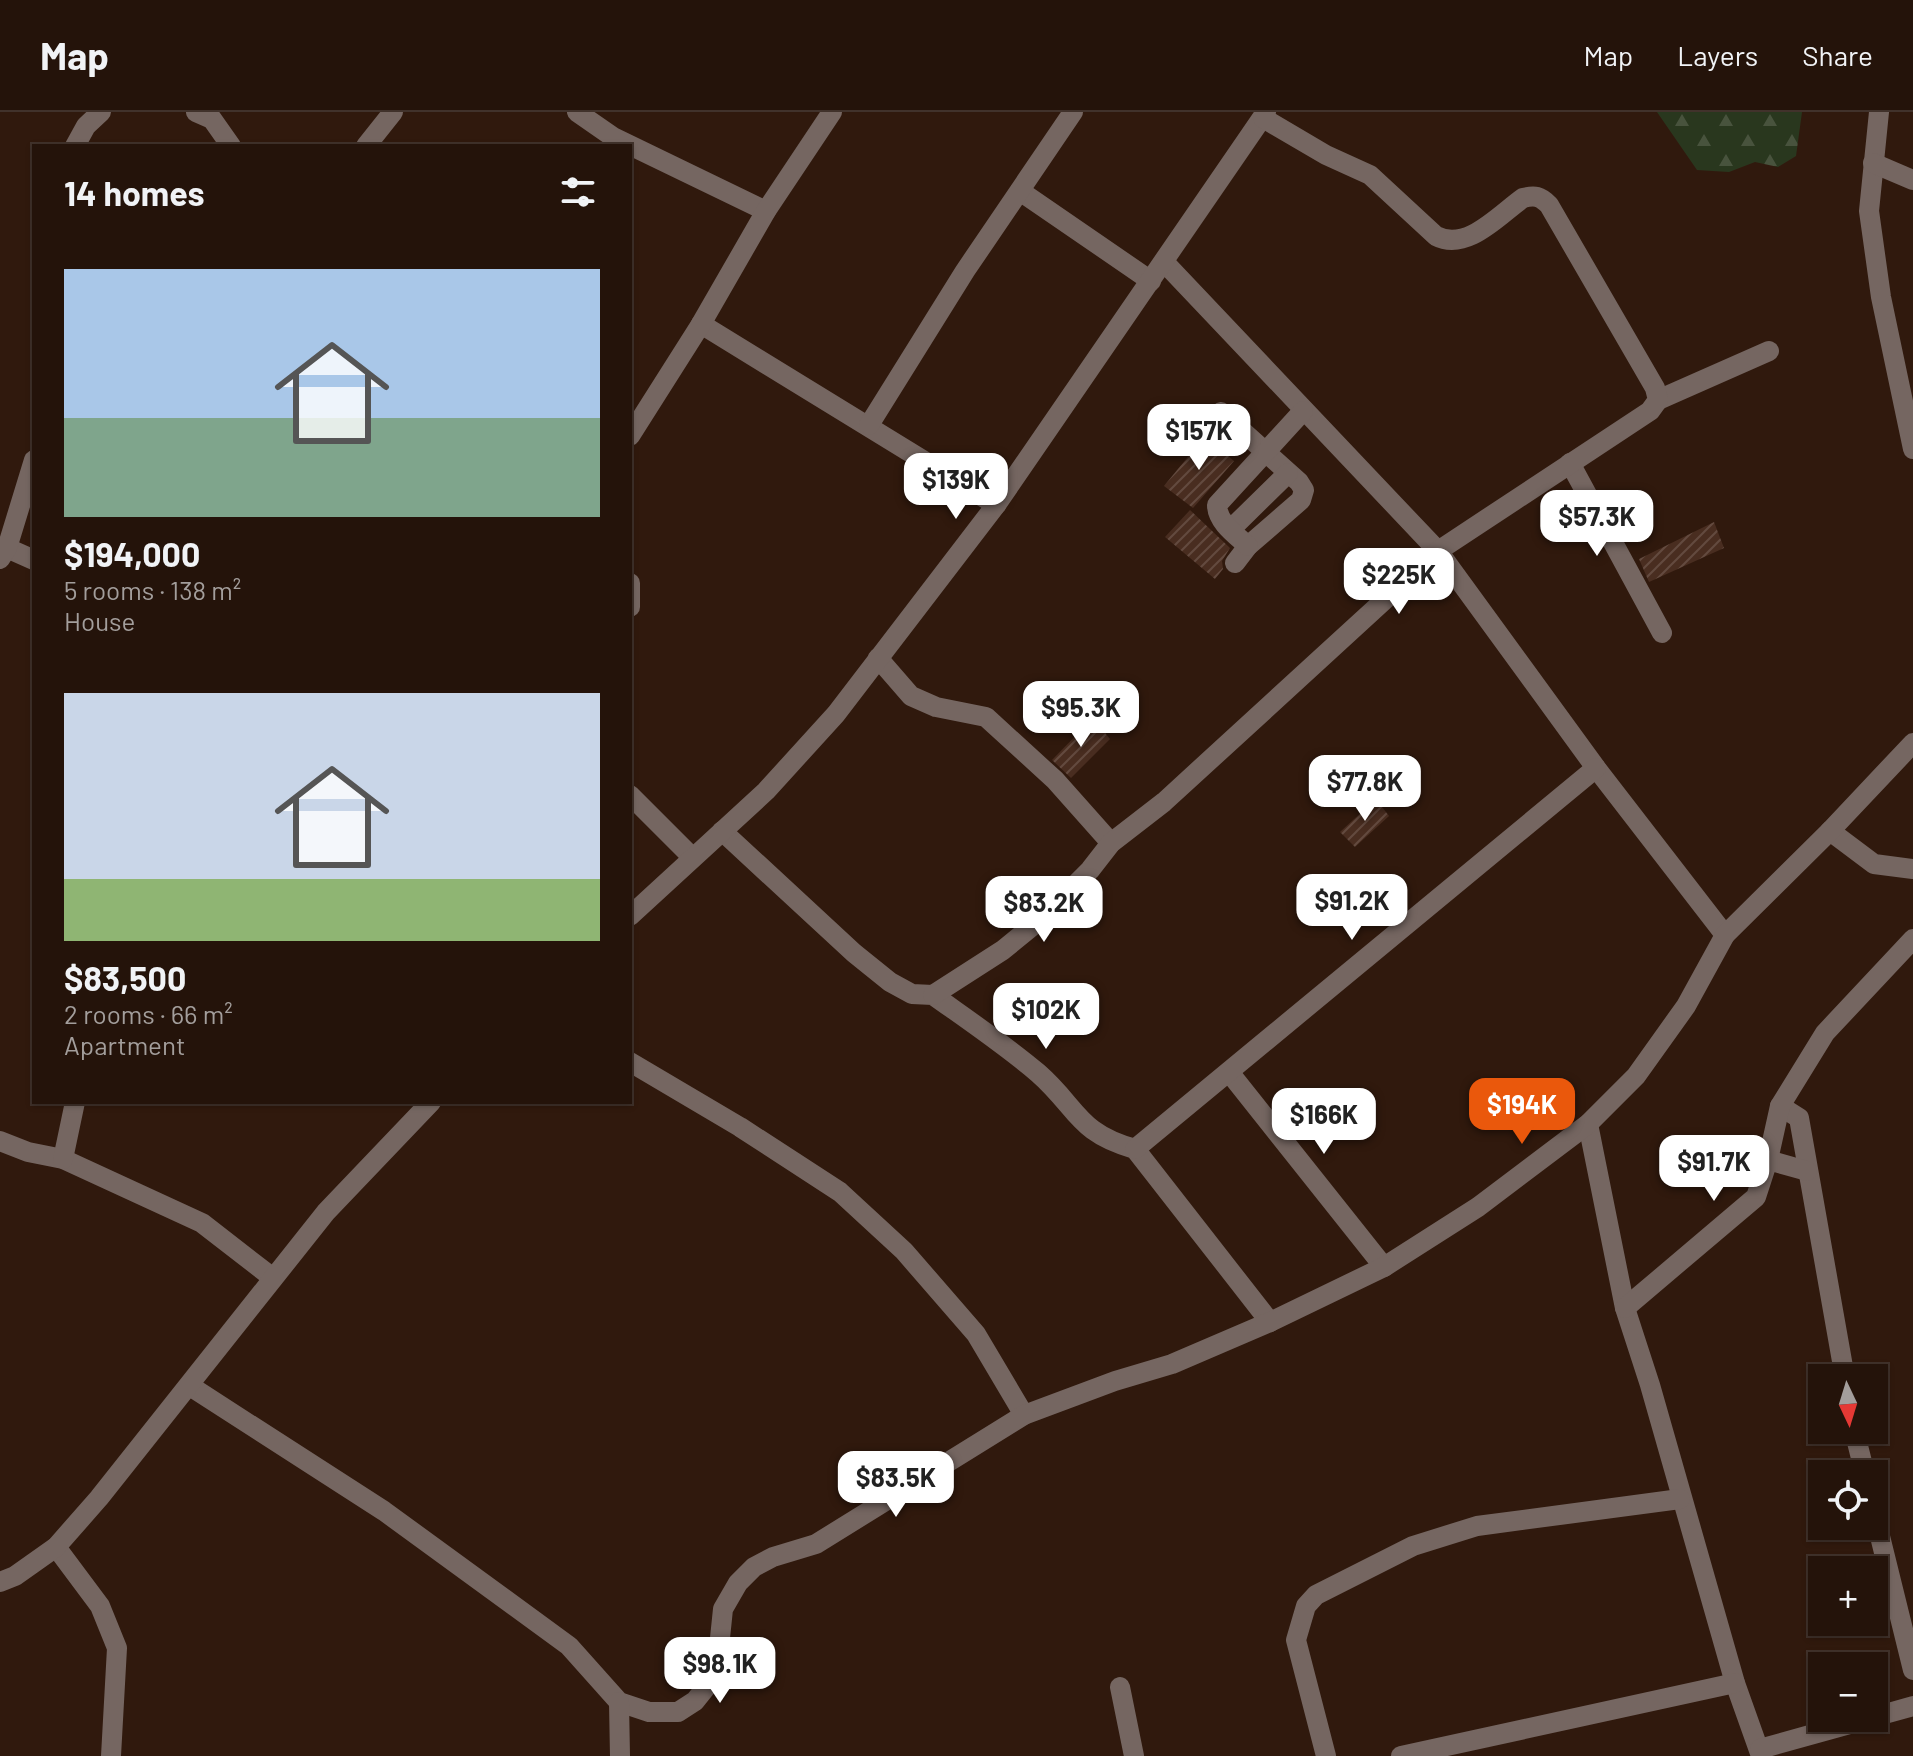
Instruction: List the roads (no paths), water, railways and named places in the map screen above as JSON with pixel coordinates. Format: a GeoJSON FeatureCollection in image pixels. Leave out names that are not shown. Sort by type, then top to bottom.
{"type":"FeatureCollection","features":[{"type":"Feature","properties":{"kind":"street"},"geometry":{"type":"LineString","coordinates":[[76,144],[85,119],[101,112]]}},
{"type":"Feature","properties":{"kind":"street"},"geometry":{"type":"LineString","coordinates":[[196,112],[212,119],[230,144]]}},
{"type":"Feature","properties":{"kind":"street"},"geometry":{"type":"LineString","coordinates":[[577,112],[627,144]]}},
{"type":"Feature","properties":{"kind":"street"},"geometry":{"type":"LineString","coordinates":[[633,424],[701,324],[766,211],[832,112]]}},
{"type":"Feature","properties":{"kind":"street"},"geometry":{"type":"LineString","coordinates":[[869,425],[965,271],[1073,112]]}},
{"type":"Feature","properties":{"kind":"street"},"geometry":{"type":"LineString","coordinates":[[1879,112],[1869,211],[1879,283],[1913,449]]}},
{"type":"Feature","properties":{"kind":"street"},"geometry":{"type":"LineString","coordinates":[[367,144],[387,114]]}},
{"type":"Feature","properties":{"kind":"street"},"geometry":{"type":"LineString","coordinates":[[632,914],[766,791],[836,714],[996,505],[1264,115],[1326,155],[1370,175],[1436,236],[1447,242],[1460,241],[1474,234],[1523,198],[1533,195],[1541,197],[1549,205],[1655,388],[1658,400]]}},
{"type":"Feature","properties":{"kind":"street"},"geometry":{"type":"LineString","coordinates":[[632,146],[766,211]]}},
{"type":"Feature","properties":{"kind":"street"},"geometry":{"type":"LineString","coordinates":[[1873,163],[1913,180]]}},
{"type":"Feature","properties":{"kind":"street"},"geometry":{"type":"LineString","coordinates":[[1020,191],[1151,281]]}},
{"type":"Feature","properties":{"kind":"street"},"geometry":{"type":"LineString","coordinates":[[1165,263],[1438,551],[1596,768],[1725,935]]}},
{"type":"Feature","properties":{"kind":"street"},"geometry":{"type":"LineString","coordinates":[[701,324],[996,505]]}},
{"type":"Feature","properties":{"kind":"street"},"geometry":{"type":"LineString","coordinates":[[933,995],[1003,950],[1069,892],[1111,843],[1164,802],[1438,551],[1650,411],[1658,400],[1769,351]]}},
{"type":"Feature","properties":{"kind":"street"},"geometry":{"type":"LineString","coordinates":[[1221,412],[1265,451],[1304,490],[1304,496],[1242,554],[1231,529],[1218,516],[1217,505],[1265,451],[1303,411]]}},
{"type":"Feature","properties":{"kind":"street"},"geometry":{"type":"LineString","coordinates":[[1570,463],[1662,633]]}},
{"type":"Feature","properties":{"kind":"street"},"geometry":{"type":"LineString","coordinates":[[32,466],[3,554],[32,560]]}},
{"type":"Feature","properties":{"kind":"street"},"geometry":{"type":"LineString","coordinates":[[1231,529],[1288,473]]}},
{"type":"Feature","properties":{"kind":"street"},"geometry":{"type":"LineString","coordinates":[[878,658],[911,696],[936,707],[986,717],[1055,780],[1111,843]]}},
{"type":"Feature","properties":{"kind":"street"},"geometry":{"type":"LineString","coordinates":[[190,1386],[384,1511],[569,1646],[619,1702],[649,1712],[678,1712],[695,1701],[717,1667],[723,1609],[738,1583],[754,1567],[773,1557],[816,1544],[1024,1415],[1115,1381],[1172,1364],[1270,1322],[1384,1267],[1478,1207],[1588,1124],[1636,1076],[1686,1006],[1725,935],[1913,743]]}},
{"type":"Feature","properties":{"kind":"street"},"geometry":{"type":"LineString","coordinates":[[1135,1149],[1596,768]]}},
{"type":"Feature","properties":{"kind":"street"},"geometry":{"type":"LineString","coordinates":[[632,797],[692,857]]}},
{"type":"Feature","properties":{"kind":"street"},"geometry":{"type":"LineString","coordinates":[[722,831],[854,953],[890,982],[912,994],[933,995],[1042,1076],[1086,1126],[1111,1142],[1135,1149],[1270,1322]]}},
{"type":"Feature","properties":{"kind":"street"},"geometry":{"type":"LineString","coordinates":[[1830,831],[1874,864],[1913,869]]}},
{"type":"Feature","properties":{"kind":"street"},"geometry":{"type":"LineString","coordinates":[[1625,1308],[1756,1197],[1780,1106],[1825,1033],[1913,939]]}},
{"type":"Feature","properties":{"kind":"street"},"geometry":{"type":"LineString","coordinates":[[632,1063],[740,1127],[840,1192],[904,1251],[976,1334],[1024,1415]]}},
{"type":"Feature","properties":{"kind":"street"},"geometry":{"type":"LineString","coordinates":[[1229,1072],[1384,1267]]}},
{"type":"Feature","properties":{"kind":"street"},"geometry":{"type":"LineString","coordinates":[[63,1159],[75,1104]]}},
{"type":"Feature","properties":{"kind":"street"},"geometry":{"type":"LineString","coordinates":[[0,1582],[15,1576],[56,1547],[190,1386],[326,1212],[429,1104]]}},
{"type":"Feature","properties":{"kind":"street"},"geometry":{"type":"LineString","coordinates":[[1780,1106],[1799,1118],[1842,1364]]}},
{"type":"Feature","properties":{"kind":"street"},"geometry":{"type":"LineString","coordinates":[[1588,1124],[1625,1308],[1735,1683],[1761,1753],[1828,1732]]}},
{"type":"Feature","properties":{"kind":"street"},"geometry":{"type":"LineString","coordinates":[[0,1141],[28,1152],[63,1159],[202,1223],[273,1278]]}},
{"type":"Feature","properties":{"kind":"street"},"geometry":{"type":"LineString","coordinates":[[1768,1160],[1807,1171]]}},
{"type":"Feature","properties":{"kind":"street"},"geometry":{"type":"LineString","coordinates":[[1326,1756],[1296,1640],[1306,1606],[1316,1595],[1413,1546],[1477,1526],[1680,1499]]}},
{"type":"Feature","properties":{"kind":"street"},"geometry":{"type":"LineString","coordinates":[[1881,1540],[1913,1670]]}},
{"type":"Feature","properties":{"kind":"street"},"geometry":{"type":"LineString","coordinates":[[56,1547],[100,1606],[117,1648],[111,1756]]}},
{"type":"Feature","properties":{"kind":"street"},"geometry":{"type":"LineString","coordinates":[[1401,1756],[1735,1683]]}},
{"type":"Feature","properties":{"kind":"street"},"geometry":{"type":"LineString","coordinates":[[1120,1687],[1134,1756]]}},
{"type":"Feature","properties":{"kind":"street"},"geometry":{"type":"LineString","coordinates":[[619,1702],[620,1756]]}},
{"type":"Feature","properties":{"kind":"street"},"geometry":{"type":"LineString","coordinates":[[1888,1713],[1913,1706]]}}]}
